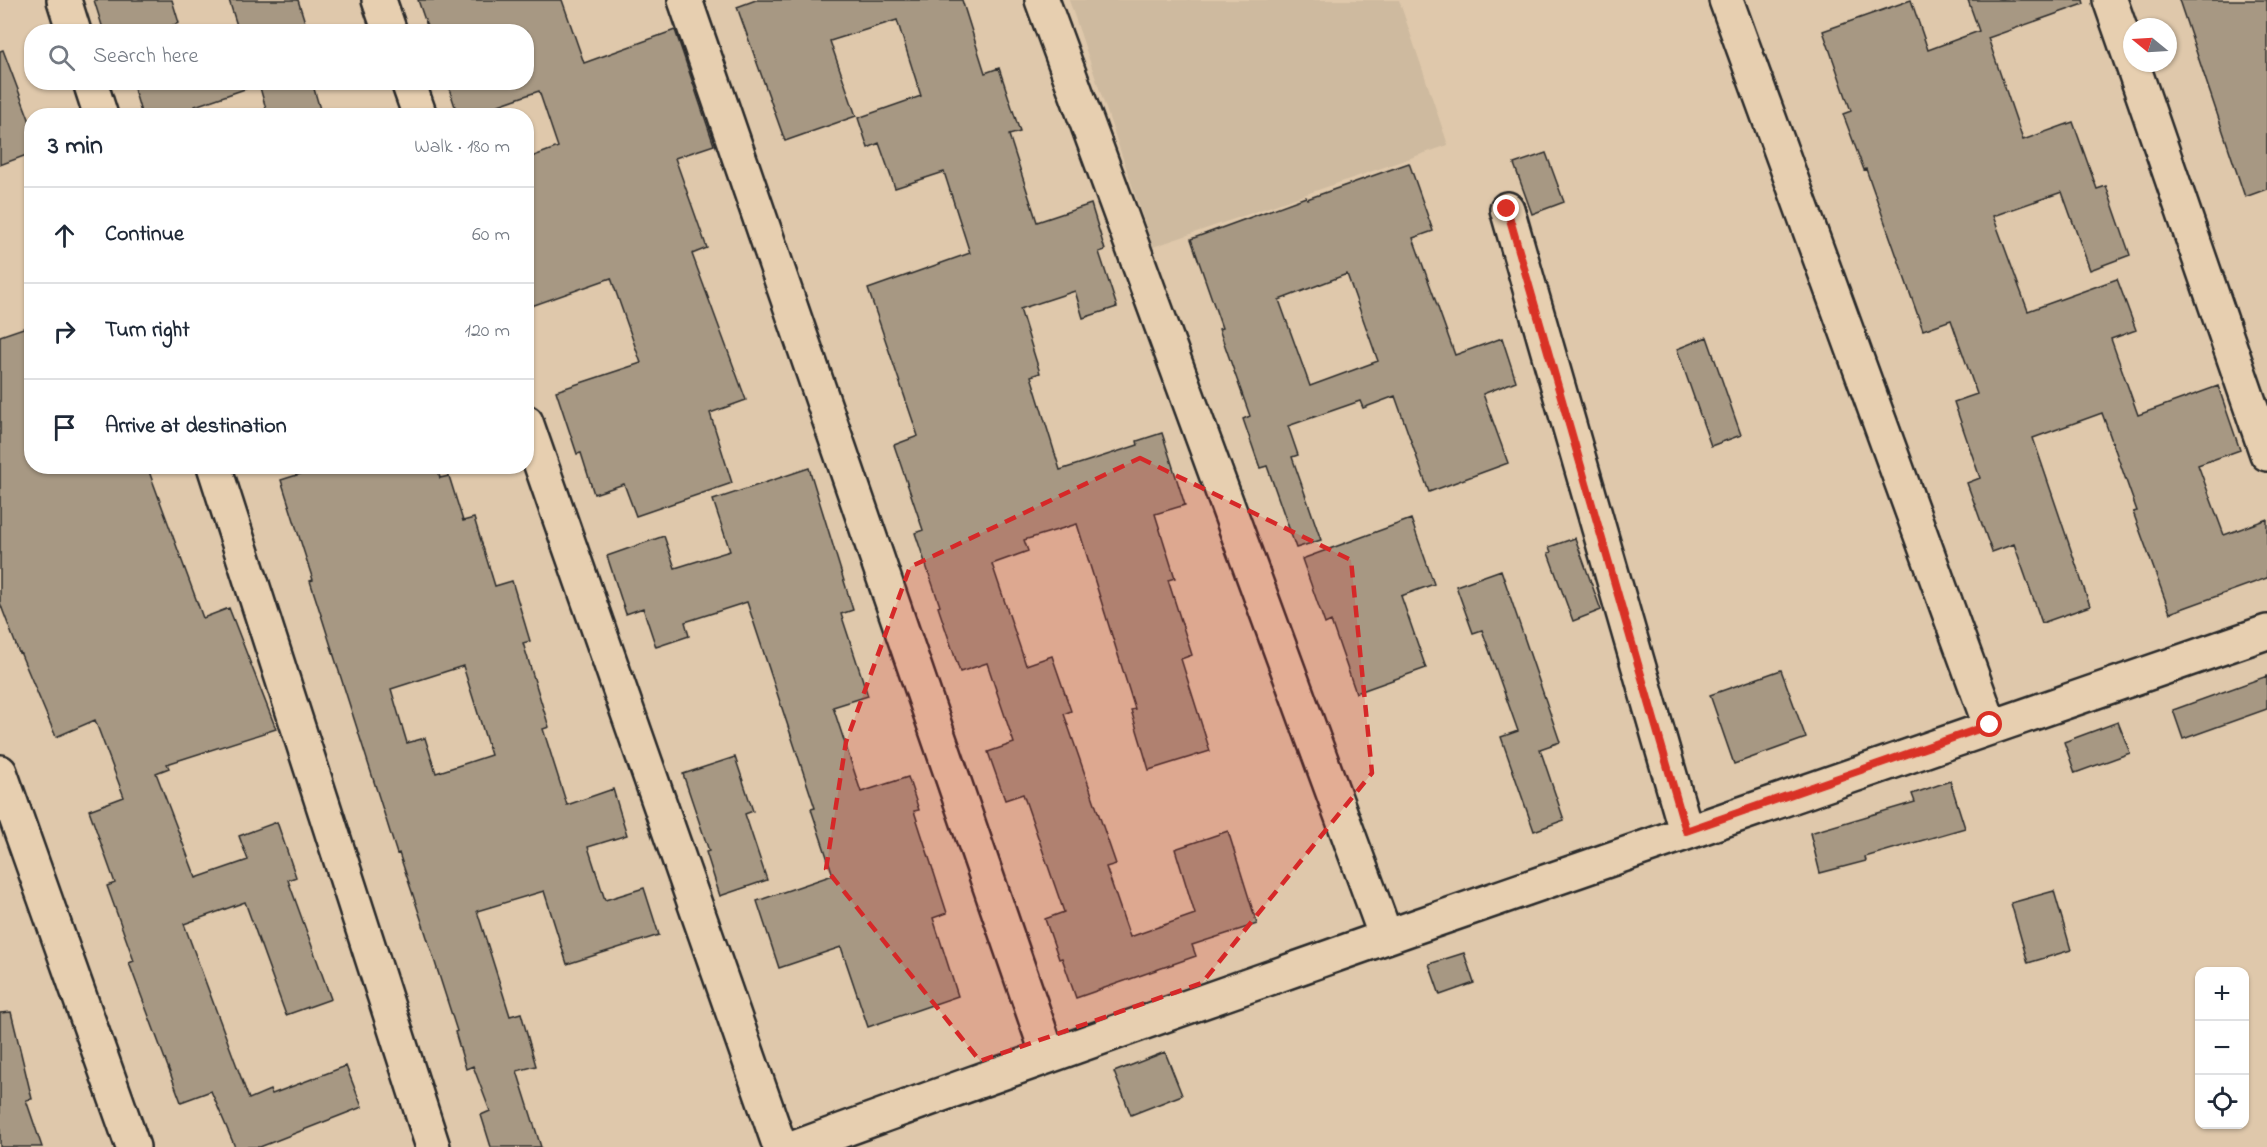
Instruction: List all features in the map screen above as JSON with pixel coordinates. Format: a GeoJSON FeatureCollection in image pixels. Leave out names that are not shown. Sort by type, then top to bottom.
{"type":"FeatureCollection","features":[{"type":"Feature","properties":{"kind":"street"},"geometry":{"type":"LineString","coordinates":[[64,0],[72,24]]}},
{"type":"Feature","properties":{"kind":"street"},"geometry":{"type":"LineString","coordinates":[[380,0],[388,24]]}},
{"type":"Feature","properties":{"kind":"street"},"geometry":{"type":"LineString","coordinates":[[685,0],[1048,1055]]}},
{"type":"Feature","properties":{"kind":"street"},"geometry":{"type":"LineString","coordinates":[[1042,0],[1386,937]]}},
{"type":"Feature","properties":{"kind":"street"},"geometry":{"type":"LineString","coordinates":[[1726,0],[1990,725]]}},
{"type":"Feature","properties":{"kind":"street"},"geometry":{"type":"LineString","coordinates":[[2110,0],[2123,37]]}},
{"type":"Feature","properties":{"kind":"street"},"geometry":{"type":"LineString","coordinates":[[2135,72],[2267,454]]}},
{"type":"Feature","properties":{"kind":"street"},"geometry":{"type":"LineString","coordinates":[[93,90],[98,108]]}},
{"type":"Feature","properties":{"kind":"street"},"geometry":{"type":"LineString","coordinates":[[411,90],[417,108]]}},
{"type":"Feature","properties":{"kind":"street"},"geometry":{"type":"LineString","coordinates":[[1507,209],[1686,831]]}},
{"type":"Feature","properties":{"kind":"street"},"geometry":{"type":"LineString","coordinates":[[534,445],[780,1147]]}},
{"type":"Feature","properties":{"kind":"street"},"geometry":{"type":"LineString","coordinates":[[217,474],[433,1147]]}},
{"type":"Feature","properties":{"kind":"street"},"geometry":{"type":"LineString","coordinates":[[797,1147],[1048,1055],[1686,831],[2267,632]]}},
{"type":"Feature","properties":{"kind":"street"},"geometry":{"type":"LineString","coordinates":[[0,772],[133,1147]]}},
{"type":"Feature","properties":{"kind":"highlighted area"},"geometry":{"type":"Polygon","coordinates":[[[1140,458],[1351,560],[1372,773],[1202,983],[980,1061],[826,869],[846,742],[910,567],[1140,458]]]}},
{"type":"Feature","properties":{"kind":"shaded area"},"geometry":{"type":"Polygon","coordinates":[[[1069,0],[1399,0],[1448,145],[1153,247],[1069,0]]]}},
{"type":"Feature","properties":{"kind":"building"},"geometry":{"type":"Polygon","coordinates":[[[94,0],[172,0],[179,23],[176,24],[102,24],[94,0]]]}},
{"type":"Feature","properties":{"kind":"building"},"geometry":{"type":"Polygon","coordinates":[[[229,0],[298,0],[306,24],[236,24],[229,0]]]}},
{"type":"Feature","properties":{"kind":"building"},"geometry":{"type":"Polygon","coordinates":[[[418,0],[562,0],[584,63],[675,30],[714,145],[675,158],[707,248],[692,254],[746,400],[710,413],[732,483],[636,516],[624,484],[594,494],[581,453],[577,454],[556,391],[641,363],[611,278],[534,305],[534,156],[558,147],[539,91],[490,108],[455,108],[450,90],[534,90],[534,24],[426,24],[418,0]]]}},
{"type":"Feature","properties":{"kind":"building"},"geometry":{"type":"Polygon","coordinates":[[[756,0],[962,0],[985,73],[999,68],[1020,132],[1009,135],[1037,222],[1091,204],[1105,250],[1099,252],[1117,307],[1083,318],[1075,291],[1020,309],[1040,373],[1031,376],[1060,470],[1138,445],[1137,441],[1162,433],[1185,505],[1155,514],[1175,578],[1168,580],[1192,655],[1181,659],[1210,751],[1149,770],[1131,710],[1135,709],[1077,524],[1024,540],[1028,551],[992,564],[1026,665],[1052,656],[1071,711],[1064,714],[1116,864],[1106,867],[1130,937],[1195,914],[1175,849],[1228,831],[1257,924],[1192,945],[1196,956],[1076,998],[1045,919],[1064,912],[1023,794],[1005,800],[988,752],[1014,743],[987,663],[960,672],[915,533],[923,530],[894,445],[918,436],[868,289],[970,253],[944,172],[895,188],[879,143],[868,148],[858,118],[921,96],[897,20],[830,41],[856,116],[785,141],[737,7],[756,0]]]}},
{"type":"Feature","properties":{"kind":"building"},"geometry":{"type":"Polygon","coordinates":[[[1911,0],[1928,50],[1979,31],[1968,0],[2083,0],[2084,4],[1988,38],[2023,140],[2073,122],[2097,189],[2106,186],[2130,255],[2090,270],[2062,192],[1993,216],[2028,311],[2117,279],[2136,330],[2111,339],[2138,415],[2218,386],[2240,450],[2198,465],[2224,535],[2267,519],[2267,578],[2170,613],[2133,512],[2137,511],[2102,413],[2033,438],[2090,606],[2042,623],[2014,544],[1992,552],[1967,483],[1980,478],[1954,402],[1977,394],[1951,320],[1923,330],[1866,169],[1864,170],[1843,114],[1851,111],[1823,31],[1911,0]]]}},
{"type":"Feature","properties":{"kind":"building"},"geometry":{"type":"Polygon","coordinates":[[[2179,0],[2267,0],[2267,189],[2245,197],[2179,0]]]}},
{"type":"Feature","properties":{"kind":"building"},"geometry":{"type":"Polygon","coordinates":[[[3,50],[25,108],[24,156],[0,165],[0,51],[3,50]]]}},
{"type":"Feature","properties":{"kind":"building"},"geometry":{"type":"Polygon","coordinates":[[[134,90],[242,90],[195,106],[196,108],[140,108],[134,90]]]}},
{"type":"Feature","properties":{"kind":"building"},"geometry":{"type":"Polygon","coordinates":[[[261,90],[314,90],[320,108],[266,108],[261,90]]]}},
{"type":"Feature","properties":{"kind":"building"},"geometry":{"type":"Polygon","coordinates":[[[1546,153],[1564,202],[1532,214],[1514,164],[1546,153]]]}},
{"type":"Feature","properties":{"kind":"building"},"geometry":{"type":"Polygon","coordinates":[[[1409,163],[1433,231],[1413,238],[1455,355],[1502,338],[1516,381],[1483,394],[1508,463],[1429,492],[1395,396],[1363,408],[1360,401],[1288,426],[1298,455],[1292,457],[1321,540],[1296,548],[1267,466],[1260,468],[1243,419],[1250,416],[1219,329],[1222,328],[1191,239],[1306,197],[1307,199],[1409,163]],[[1347,274],[1279,300],[1310,386],[1378,361],[1347,274]]]}},
{"type":"Feature","properties":{"kind":"building"},"geometry":{"type":"Polygon","coordinates":[[[24,328],[24,474],[150,474],[203,618],[229,608],[276,729],[167,764],[169,768],[156,773],[196,878],[248,860],[239,836],[277,822],[296,877],[288,880],[331,999],[286,1015],[245,902],[184,924],[249,1099],[270,1090],[272,1094],[346,1066],[362,1107],[260,1147],[235,1147],[211,1091],[181,1102],[129,963],[134,961],[107,886],[115,883],[89,810],[124,797],[95,720],[56,737],[0,603],[0,336],[24,328]]]}},
{"type":"Feature","properties":{"kind":"building"},"geometry":{"type":"Polygon","coordinates":[[[1707,337],[1741,435],[1711,446],[1677,349],[1707,337]]]}},
{"type":"Feature","properties":{"kind":"building"},"geometry":{"type":"Polygon","coordinates":[[[809,468],[853,610],[841,614],[868,696],[833,707],[861,792],[908,777],[919,810],[914,811],[947,913],[933,918],[958,996],[868,1027],[841,947],[779,968],[757,901],[833,875],[811,809],[815,808],[747,602],[685,622],[689,636],[656,647],[643,608],[626,614],[607,556],[664,536],[675,568],[730,551],[713,500],[809,468]]]}},
{"type":"Feature","properties":{"kind":"building"},"geometry":{"type":"Polygon","coordinates":[[[300,474],[439,474],[440,478],[449,476],[463,521],[474,518],[495,586],[512,581],[530,641],[523,643],[549,727],[543,729],[567,805],[613,789],[627,835],[588,847],[605,900],[644,888],[659,935],[567,964],[544,891],[477,911],[510,1016],[521,1013],[536,1066],[517,1071],[541,1147],[491,1147],[481,1115],[490,1111],[473,1066],[466,1069],[455,1032],[457,1031],[399,853],[397,854],[310,581],[313,580],[281,480],[300,474]],[[463,666],[391,689],[407,743],[425,738],[436,773],[491,755],[463,666]]]}},
{"type":"Feature","properties":{"kind":"building"},"geometry":{"type":"Polygon","coordinates":[[[1411,519],[1434,584],[1401,596],[1426,668],[1356,693],[1331,621],[1325,624],[1302,559],[1411,519]]]}},
{"type":"Feature","properties":{"kind":"building"},"geometry":{"type":"Polygon","coordinates":[[[1575,538],[1601,610],[1573,621],[1548,553],[1551,552],[1549,547],[1575,538]]]}},
{"type":"Feature","properties":{"kind":"building"},"geometry":{"type":"Polygon","coordinates":[[[1501,570],[1560,742],[1540,749],[1564,820],[1534,831],[1501,737],[1518,731],[1482,630],[1473,633],[1456,586],[1501,570]]]}},
{"type":"Feature","properties":{"kind":"building"},"geometry":{"type":"Polygon","coordinates":[[[1781,670],[1806,738],[1734,764],[1710,695],[1781,670]]]}},
{"type":"Feature","properties":{"kind":"building"},"geometry":{"type":"Polygon","coordinates":[[[2267,676],[2267,709],[2183,739],[2173,710],[2267,676]]]}},
{"type":"Feature","properties":{"kind":"building"},"geometry":{"type":"Polygon","coordinates":[[[2118,722],[2130,753],[2075,773],[2064,742],[2118,722]]]}},
{"type":"Feature","properties":{"kind":"building"},"geometry":{"type":"Polygon","coordinates":[[[735,757],[753,811],[745,814],[767,880],[720,896],[706,852],[709,851],[683,774],[735,757]]]}},
{"type":"Feature","properties":{"kind":"building"},"geometry":{"type":"Polygon","coordinates":[[[1950,781],[1965,828],[1865,857],[1866,861],[1820,873],[1810,833],[1915,802],[1912,794],[1950,781]]]}},
{"type":"Feature","properties":{"kind":"building"},"geometry":{"type":"Polygon","coordinates":[[[2054,891],[2071,950],[2028,963],[2011,903],[2054,891]]]}},
{"type":"Feature","properties":{"kind":"building"},"geometry":{"type":"Polygon","coordinates":[[[1464,953],[1474,983],[1440,995],[1429,964],[1464,953]]]}},
{"type":"Feature","properties":{"kind":"building"},"geometry":{"type":"Polygon","coordinates":[[[11,1012],[32,1099],[26,1100],[42,1147],[0,1147],[0,1013],[11,1012]]]}},
{"type":"Feature","properties":{"kind":"building"},"geometry":{"type":"Polygon","coordinates":[[[1165,1052],[1182,1095],[1131,1115],[1114,1072],[1165,1052]]]}},
{"type":"Feature","properties":{"kind":"route"},"geometry":{"type":"LineString","coordinates":[[1507,209],[1686,831],[1990,725]]}}]}
